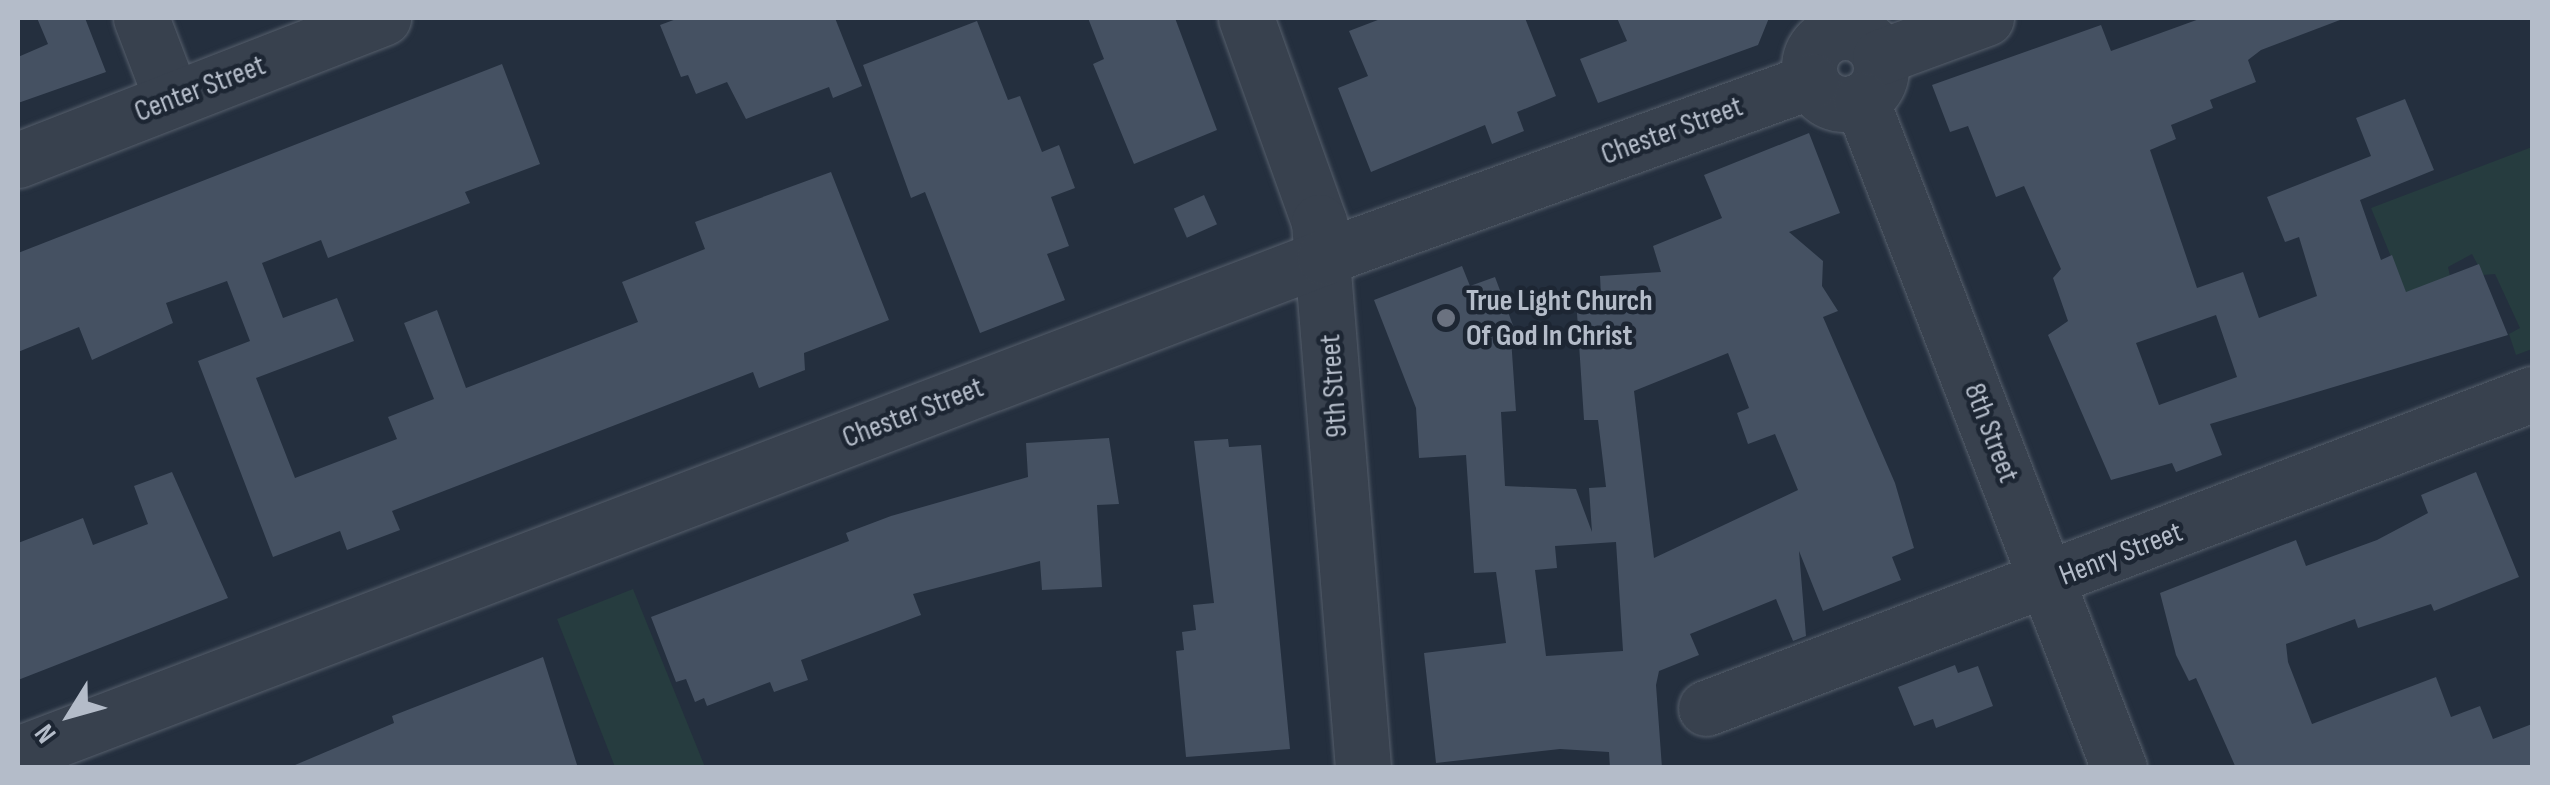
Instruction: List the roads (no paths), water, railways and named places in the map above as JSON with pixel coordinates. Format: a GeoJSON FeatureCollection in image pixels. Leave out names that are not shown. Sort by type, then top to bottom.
{"type":"FeatureCollection","features":[{"type":"Feature","properties":{"kind":"street"},"geometry":{"type":"LineString","coordinates":[[141,18],[172,99]]}},
{"type":"Feature","properties":{"kind":"street","name":"Center Street"},"geometry":{"type":"LineString","coordinates":[[18,160],[383,18]]}},
{"type":"Feature","properties":{"kind":"street","name":"9th Street"},"geometry":{"type":"LineString","coordinates":[[1246,18],[1310,186],[1324,257],[1363,768]]}},
{"type":"Feature","properties":{"kind":"street","name":"Chester Street"},"geometry":{"type":"LineString","coordinates":[[18,754],[1843,58],[1986,18]]}},
{"type":"Feature","properties":{"kind":"street","name":"8th Street"},"geometry":{"type":"LineString","coordinates":[[1843,58],[2119,768]]}},
{"type":"Feature","properties":{"kind":"street","name":"Henry Street"},"geometry":{"type":"LineString","coordinates":[[1706,708],[2049,582],[2532,394]]}},
{"type":"Feature","properties":{"kind":"place","name":"True Light Church Of God In Christ"},"geometry":{"type":"Point","coordinates":[1446,318]}}]}
